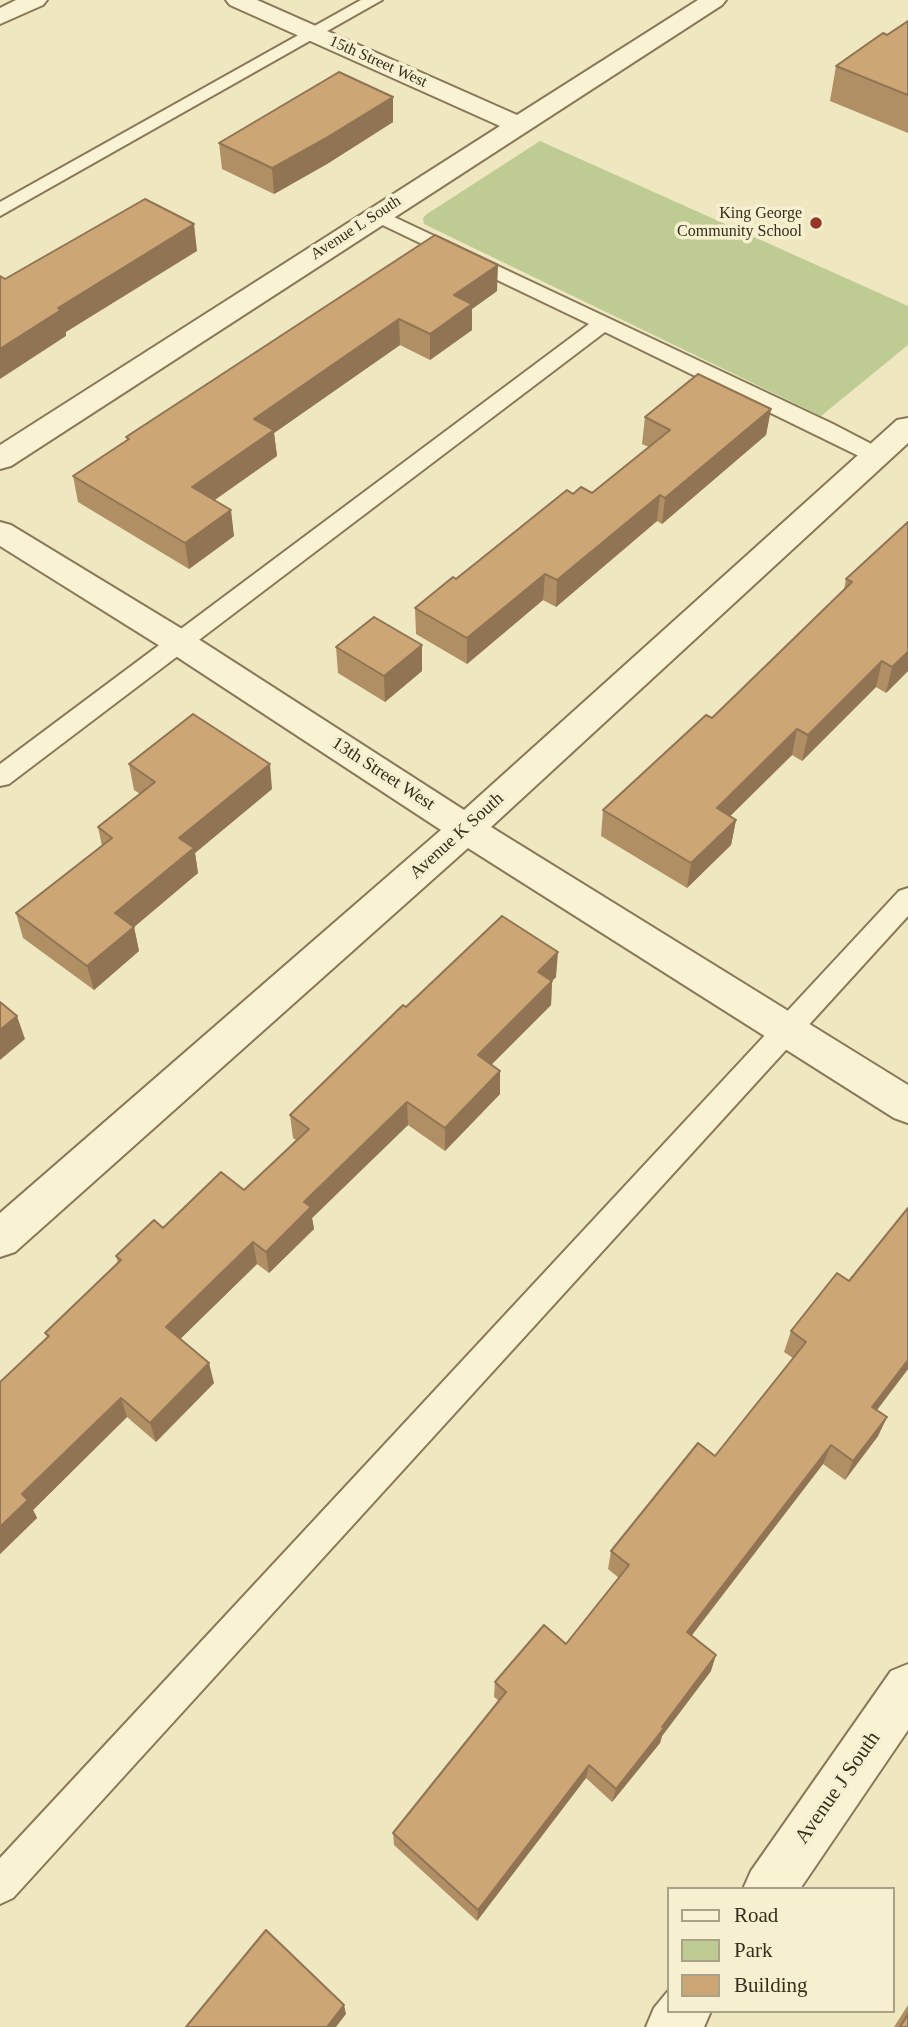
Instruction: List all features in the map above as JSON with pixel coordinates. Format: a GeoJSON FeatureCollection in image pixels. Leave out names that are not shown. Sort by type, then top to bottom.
{"type":"FeatureCollection","features":[{"type":"Feature","properties":{"kind":"street"},"geometry":{"type":"LineString","coordinates":[[0,18],[35,0]]}},
{"type":"Feature","properties":{"kind":"street","name":"15th Street West"},"geometry":{"type":"LineString","coordinates":[[238,0],[518,125]]}},
{"type":"Feature","properties":{"kind":"street","name":"Avenue L South"},"geometry":{"type":"LineString","coordinates":[[0,459],[714,0]]}},
{"type":"Feature","properties":{"kind":"street","name":"Avenue K South"},"geometry":{"type":"LineString","coordinates":[[0,1239],[466,829],[908,427]]}},
{"type":"Feature","properties":{"kind":"street","name":"13th Street West"},"geometry":{"type":"LineString","coordinates":[[0,532],[180,643],[466,829],[908,1106]]}},
{"type":"Feature","properties":{"kind":"street","name":"Avenue J South"},"geometry":{"type":"LineString","coordinates":[[770,1887],[908,1688]]}},
{"type":"Feature","properties":{"kind":"lane"},"geometry":{"type":"LineString","coordinates":[[0,210],[373,0]]}},
{"type":"Feature","properties":{"kind":"lane"},"geometry":{"type":"LineString","coordinates":[[377,215],[875,455]]}},
{"type":"Feature","properties":{"kind":"lane"},"geometry":{"type":"LineString","coordinates":[[0,777],[603,323]]}},
{"type":"Feature","properties":{"kind":"lane"},"geometry":{"type":"LineString","coordinates":[[0,1885],[908,898]]}},
{"type":"Feature","properties":{"kind":"green space"},"geometry":{"type":"Polygon","coordinates":[[[540,141],[908,306],[908,345],[821,416],[424,224],[423,218],[427,214],[540,141]]]}},
{"type":"Feature","properties":{"kind":"building"},"geometry":{"type":"Polygon","coordinates":[[[908,21],[908,95],[836,66],[883,33],[887,35],[908,21]]]}},
{"type":"Feature","properties":{"kind":"building"},"geometry":{"type":"Polygon","coordinates":[[[339,72],[393,97],[272,168],[219,143],[339,72]]]}},
{"type":"Feature","properties":{"kind":"building"},"geometry":{"type":"Polygon","coordinates":[[[145,199],[194,224],[58,308],[61,310],[0,349],[0,276],[5,279],[145,199]]]}},
{"type":"Feature","properties":{"kind":"building"},"geometry":{"type":"Polygon","coordinates":[[[435,235],[498,265],[454,295],[472,304],[430,334],[399,319],[254,419],[274,430],[192,487],[231,510],[185,543],[73,476],[129,439],[126,437],[435,235]]]}},
{"type":"Feature","properties":{"kind":"building"},"geometry":{"type":"Polygon","coordinates":[[[698,374],[771,409],[665,498],[660,495],[557,580],[545,574],[467,638],[415,608],[453,577],[456,579],[567,490],[573,494],[581,487],[592,493],[670,430],[645,417],[698,374]]]}},
{"type":"Feature","properties":{"kind":"building"},"geometry":{"type":"Polygon","coordinates":[[[908,522],[908,652],[892,667],[882,661],[808,735],[797,729],[717,808],[736,820],[691,863],[603,810],[706,715],[712,718],[852,582],[846,579],[908,522]]]}},
{"type":"Feature","properties":{"kind":"building"},"geometry":{"type":"Polygon","coordinates":[[[374,617],[422,645],[384,676],[336,647],[374,617]]]}},
{"type":"Feature","properties":{"kind":"building"},"geometry":{"type":"Polygon","coordinates":[[[193,714],[270,764],[179,838],[194,848],[115,913],[134,927],[87,966],[16,913],[112,838],[98,827],[155,782],[129,764],[193,714]]]}},
{"type":"Feature","properties":{"kind":"building"},"geometry":{"type":"Polygon","coordinates":[[[502,916],[558,952],[538,972],[552,981],[478,1055],[500,1071],[445,1128],[407,1102],[304,1202],[311,1207],[266,1252],[253,1242],[166,1327],[209,1363],[150,1423],[121,1398],[22,1494],[28,1500],[0,1527],[0,1382],[49,1336],[45,1333],[121,1260],[116,1256],[154,1220],[163,1228],[221,1172],[244,1190],[309,1129],[290,1115],[403,1005],[406,1007],[502,916]]]}},
{"type":"Feature","properties":{"kind":"building"},"geometry":{"type":"Polygon","coordinates":[[[0,1002],[17,1016],[0,1030],[0,1002]]]}},
{"type":"Feature","properties":{"kind":"building"},"geometry":{"type":"Polygon","coordinates":[[[908,1208],[908,1360],[872,1407],[887,1417],[853,1461],[831,1445],[687,1632],[716,1655],[616,1789],[589,1765],[478,1910],[393,1833],[506,1692],[495,1682],[544,1625],[566,1644],[629,1565],[611,1551],[698,1443],[715,1456],[806,1342],[791,1331],[837,1273],[849,1281],[908,1208]]]}},
{"type":"Feature","properties":{"kind":"building"},"geometry":{"type":"Polygon","coordinates":[[[266,1930],[344,2005],[327,2027],[186,2027],[266,1930]]]}},
{"type":"Feature","properties":{"kind":"building"},"geometry":{"type":"Polygon","coordinates":[[[908,2014],[908,2027],[900,2027],[908,2014]]]}},
{"type":"Feature","properties":{"kind":"place","name":"King George Community School"},"geometry":{"type":"Point","coordinates":[816,223]}}]}
